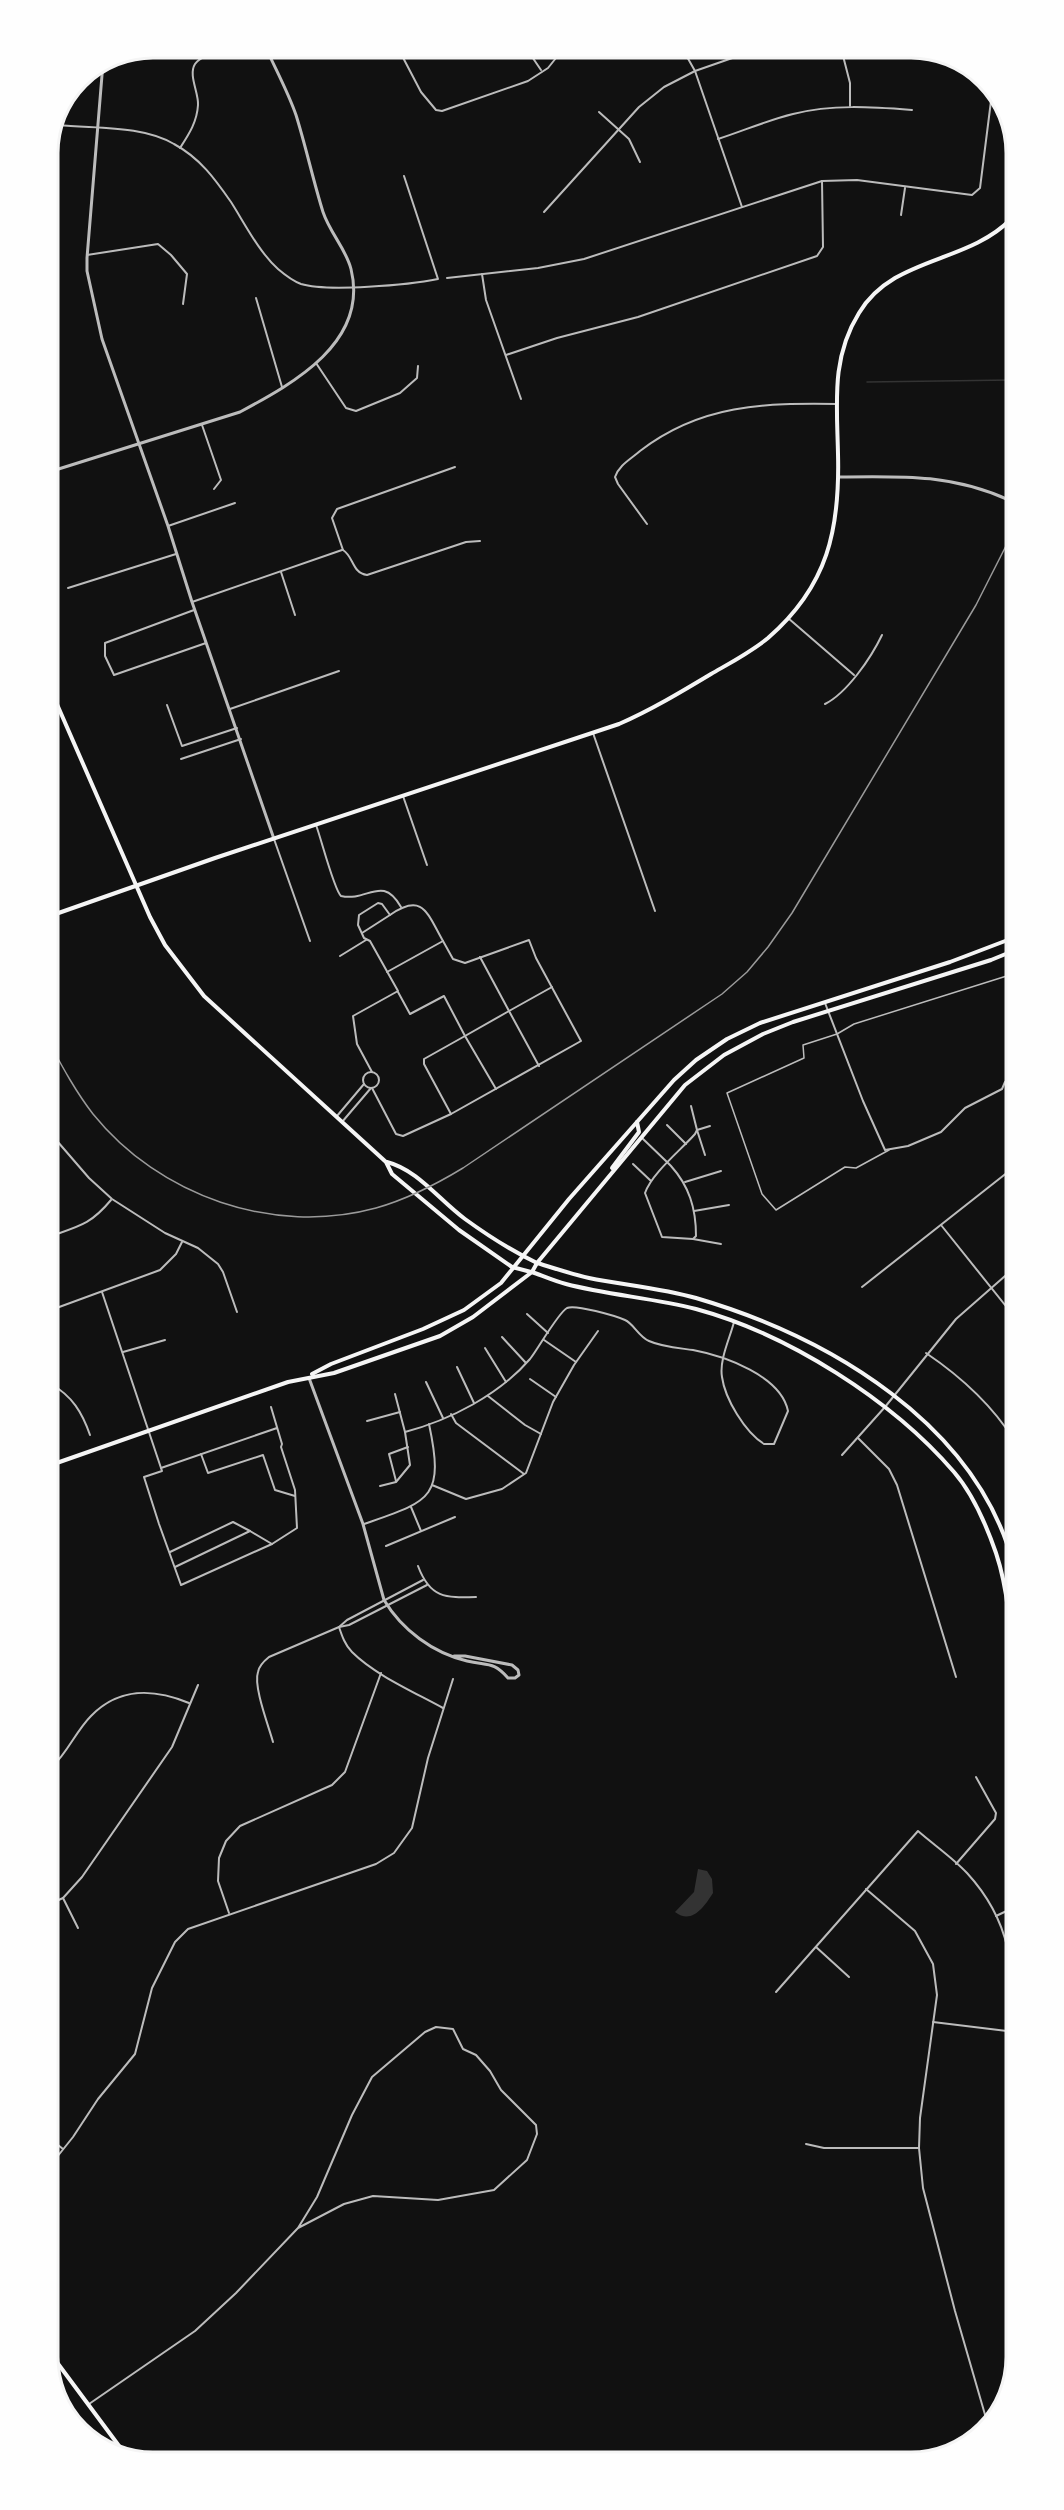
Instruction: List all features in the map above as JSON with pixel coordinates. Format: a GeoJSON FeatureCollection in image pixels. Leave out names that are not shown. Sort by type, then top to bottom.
{"type":"FeatureCollection","features":[{"type":"Feature","properties":{"kind":"main road"},"geometry":{"type":"LineString","coordinates":[[59,913],[593,733],[648,711],[767,638],[788,618],[818,576],[829,551],[836,520],[839,477],[838,370],[847,333],[860,310],[894,277],[910,268],[985,240],[1006,223]]}},
{"type":"Feature","properties":{"kind":"main road"},"geometry":{"type":"LineString","coordinates":[[59,706],[136,886],[165,945],[203,995],[386,1162],[392,1174],[414,1195],[512,1267],[565,1284],[695,1309],[734,1322],[785,1343],[885,1407],[956,1474],[978,1511],[996,1553],[1006,1604]]}},
{"type":"Feature","properties":{"kind":"main road"},"geometry":{"type":"LineString","coordinates":[[308,1377],[331,1364],[423,1329],[464,1310],[501,1283],[512,1267],[674,1080],[696,1060],[727,1039],[760,1023],[950,963],[1006,940]]}},
{"type":"Feature","properties":{"kind":"main road"},"geometry":{"type":"LineString","coordinates":[[58,1462],[308,1377],[334,1373],[440,1336],[473,1317],[532,1272],[610,1172],[685,1085],[724,1054],[763,1034],[1006,953]]}},
{"type":"Feature","properties":{"kind":"main road"},"geometry":{"type":"LineString","coordinates":[[610,1172],[613,1164],[639,1132],[637,1122]]}},
{"type":"Feature","properties":{"kind":"main road"},"geometry":{"type":"LineString","coordinates":[[386,1162],[403,1166],[465,1219],[522,1256],[537,1263],[586,1277],[694,1298],[787,1332],[844,1361],[894,1396],[938,1434],[969,1469],[991,1507],[1006,1541]]}},
{"type":"Feature","properties":{"kind":"main road"},"geometry":{"type":"LineString","coordinates":[[59,2364],[118,2444]]}},
{"type":"Feature","properties":{"kind":"street"},"geometry":{"type":"LineString","coordinates":[[180,148],[197,117],[199,102],[192,72],[200,58]]}},
{"type":"Feature","properties":{"kind":"street"},"geometry":{"type":"LineString","coordinates":[[59,469],[240,412],[316,363],[339,342],[350,318],[354,286],[346,256],[324,214],[295,113],[271,58]]}},
{"type":"Feature","properties":{"kind":"street"},"geometry":{"type":"LineString","coordinates":[[402,58],[421,92],[436,110],[442,111],[528,81],[554,59]]}},
{"type":"Feature","properties":{"kind":"street"},"geometry":{"type":"LineString","coordinates":[[533,58],[542,71]]}},
{"type":"Feature","properties":{"kind":"street"},"geometry":{"type":"LineString","coordinates":[[688,59],[695,71],[742,207]]}},
{"type":"Feature","properties":{"kind":"street"},"geometry":{"type":"LineString","coordinates":[[544,212],[639,107],[664,87],[695,71],[730,59]]}},
{"type":"Feature","properties":{"kind":"street"},"geometry":{"type":"LineString","coordinates":[[844,59],[850,82],[850,106]]}},
{"type":"Feature","properties":{"kind":"street"},"geometry":{"type":"LineString","coordinates":[[102,73],[87,255],[87,271],[102,339],[310,941]]}},
{"type":"Feature","properties":{"kind":"street"},"geometry":{"type":"LineString","coordinates":[[447,278],[538,268],[584,259],[822,181],[857,180],[972,195],[980,188],[991,102]]}},
{"type":"Feature","properties":{"kind":"street"},"geometry":{"type":"LineString","coordinates":[[718,139],[792,114],[850,106],[912,110]]}},
{"type":"Feature","properties":{"kind":"street"},"geometry":{"type":"LineString","coordinates":[[599,112],[629,139],[640,162]]}},
{"type":"Feature","properties":{"kind":"street"},"geometry":{"type":"LineString","coordinates":[[63,126],[153,135],[180,148],[198,160],[212,175],[278,270],[302,284],[354,286],[438,279],[404,176]]}},
{"type":"Feature","properties":{"kind":"street"},"geometry":{"type":"LineString","coordinates":[[506,355],[557,338],[638,317],[817,256],[823,247],[822,181]]}},
{"type":"Feature","properties":{"kind":"street"},"geometry":{"type":"LineString","coordinates":[[901,214],[905,186]]}},
{"type":"Feature","properties":{"kind":"street"},"geometry":{"type":"LineString","coordinates":[[87,255],[149,244],[162,246],[187,274],[183,304]]}},
{"type":"Feature","properties":{"kind":"street"},"geometry":{"type":"LineString","coordinates":[[482,274],[483,288],[521,399]]}},
{"type":"Feature","properties":{"kind":"street"},"geometry":{"type":"LineString","coordinates":[[256,298],[282,387]]}},
{"type":"Feature","properties":{"kind":"street"},"geometry":{"type":"LineString","coordinates":[[316,363],[346,408],[356,411],[400,393],[417,378],[418,366]]}},
{"type":"Feature","properties":{"kind":"street"},"geometry":{"type":"LineString","coordinates":[[647,524],[615,477],[620,467],[663,436],[706,416],[737,407],[775,403],[837,404]]}},
{"type":"Feature","properties":{"kind":"street"},"geometry":{"type":"LineString","coordinates":[[202,424],[221,480],[214,489]]}},
{"type":"Feature","properties":{"kind":"street"},"geometry":{"type":"LineString","coordinates":[[455,467],[337,509],[332,518],[343,550],[350,554],[355,568],[361,574],[367,575],[466,542],[480,541]]}},
{"type":"Feature","properties":{"kind":"street"},"geometry":{"type":"LineString","coordinates":[[839,477],[911,476],[942,479],[962,483],[1006,499]]}},
{"type":"Feature","properties":{"kind":"street"},"geometry":{"type":"LineString","coordinates":[[168,526],[235,503]]}},
{"type":"Feature","properties":{"kind":"street"},"geometry":{"type":"LineString","coordinates":[[192,602],[343,550]]}},
{"type":"Feature","properties":{"kind":"street"},"geometry":{"type":"LineString","coordinates":[[68,588],[176,554]]}},
{"type":"Feature","properties":{"kind":"street"},"geometry":{"type":"LineString","coordinates":[[281,572],[295,615]]}},
{"type":"Feature","properties":{"kind":"street"},"geometry":{"type":"LineString","coordinates":[[194,610],[105,643],[105,656],[114,675],[206,643]]}},
{"type":"Feature","properties":{"kind":"street"},"geometry":{"type":"LineString","coordinates":[[788,618],[855,675]]}},
{"type":"Feature","properties":{"kind":"street"},"geometry":{"type":"LineString","coordinates":[[825,704],[834,699],[872,655],[882,635]]}},
{"type":"Feature","properties":{"kind":"street"},"geometry":{"type":"LineString","coordinates":[[230,709],[339,671]]}},
{"type":"Feature","properties":{"kind":"street"},"geometry":{"type":"LineString","coordinates":[[167,705],[182,746],[237,728]]}},
{"type":"Feature","properties":{"kind":"street"},"geometry":{"type":"LineString","coordinates":[[593,733],[655,911]]}},
{"type":"Feature","properties":{"kind":"street"},"geometry":{"type":"LineString","coordinates":[[181,759],[241,739]]}},
{"type":"Feature","properties":{"kind":"street"},"geometry":{"type":"LineString","coordinates":[[403,796],[427,865]]}},
{"type":"Feature","properties":{"kind":"street"},"geometry":{"type":"LineString","coordinates":[[316,825],[335,887],[341,896],[384,891],[394,895],[401,907]]}},
{"type":"Feature","properties":{"kind":"street"},"geometry":{"type":"LineString","coordinates":[[390,915],[382,904],[378,903],[359,915],[358,925],[364,938],[370,941],[410,1014],[444,996],[496,1089]]}},
{"type":"Feature","properties":{"kind":"street"},"geometry":{"type":"LineString","coordinates":[[362,933],[401,907],[411,904],[419,905],[425,910],[453,959],[458,962],[465,963],[529,940],[536,958],[581,1041],[451,1114],[400,1136],[392,1128],[372,1088],[364,1084]]}},
{"type":"Feature","properties":{"kind":"street"},"geometry":{"type":"LineString","coordinates":[[340,956],[367,939]]}},
{"type":"Feature","properties":{"kind":"street"},"geometry":{"type":"LineString","coordinates":[[387,972],[442,941]]}},
{"type":"Feature","properties":{"kind":"street"},"geometry":{"type":"LineString","coordinates":[[480,957],[539,1066]]}},
{"type":"Feature","properties":{"kind":"street"},"geometry":{"type":"LineString","coordinates":[[451,1114],[424,1064],[424,1059],[552,987]]}},
{"type":"Feature","properties":{"kind":"street"},"geometry":{"type":"LineString","coordinates":[[342,1122],[378,1084],[379,1079],[372,1072],[357,1044],[353,1016],[398,992]]}},
{"type":"Feature","properties":{"kind":"street"},"geometry":{"type":"LineString","coordinates":[[825,1002],[883,1147],[888,1150],[908,1146],[941,1132],[965,1108],[995,1094],[1006,1082]]}},
{"type":"Feature","properties":{"kind":"street"},"geometry":{"type":"LineString","coordinates":[[336,1117],[364,1084],[365,1075],[372,1072]]}},
{"type":"Feature","properties":{"kind":"street"},"geometry":{"type":"LineString","coordinates":[[691,1106],[705,1155]]}},
{"type":"Feature","properties":{"kind":"street"},"geometry":{"type":"LineString","coordinates":[[667,1125],[686,1144]]}},
{"type":"Feature","properties":{"kind":"street"},"geometry":{"type":"LineString","coordinates":[[710,1126],[697,1130],[651,1182],[645,1193],[660,1233],[665,1238],[693,1239],[721,1244]]}},
{"type":"Feature","properties":{"kind":"street"},"geometry":{"type":"LineString","coordinates":[[640,1137],[685,1182],[694,1211],[696,1236],[693,1239]]}},
{"type":"Feature","properties":{"kind":"street"},"geometry":{"type":"LineString","coordinates":[[59,1143],[88,1178],[112,1199],[182,1242],[207,1254],[218,1264],[237,1312]]}},
{"type":"Feature","properties":{"kind":"street"},"geometry":{"type":"LineString","coordinates":[[633,1164],[651,1182]]}},
{"type":"Feature","properties":{"kind":"street"},"geometry":{"type":"LineString","coordinates":[[685,1182],[721,1170]]}},
{"type":"Feature","properties":{"kind":"street"},"geometry":{"type":"LineString","coordinates":[[862,1287],[1006,1174]]}},
{"type":"Feature","properties":{"kind":"street"},"geometry":{"type":"LineString","coordinates":[[59,1233],[86,1224],[97,1217],[112,1199]]}},
{"type":"Feature","properties":{"kind":"street"},"geometry":{"type":"LineString","coordinates":[[694,1211],[729,1205]]}},
{"type":"Feature","properties":{"kind":"street"},"geometry":{"type":"LineString","coordinates":[[941,1225],[1006,1306]]}},
{"type":"Feature","properties":{"kind":"street"},"geometry":{"type":"LineString","coordinates":[[58,1307],[160,1270],[176,1254],[182,1242]]}},
{"type":"Feature","properties":{"kind":"street"},"geometry":{"type":"LineString","coordinates":[[842,1455],[885,1407],[956,1318],[1006,1275]]}},
{"type":"Feature","properties":{"kind":"street"},"geometry":{"type":"LineString","coordinates":[[102,1292],[162,1471],[144,1477],[181,1585],[272,1544],[297,1528],[296,1496],[280,1447],[282,1444],[271,1407]]}},
{"type":"Feature","properties":{"kind":"street"},"geometry":{"type":"LineString","coordinates":[[405,1432],[443,1418],[488,1396],[526,1363],[565,1310],[575,1306],[624,1320],[649,1341],[724,1359],[767,1379],[783,1396],[788,1415],[774,1444],[764,1444],[740,1422],[722,1378],[724,1359],[734,1322]]}},
{"type":"Feature","properties":{"kind":"street"},"geometry":{"type":"LineString","coordinates":[[527,1314],[548,1333]]}},
{"type":"Feature","properties":{"kind":"street"},"geometry":{"type":"LineString","coordinates":[[432,1485],[466,1499],[502,1489],[524,1474],[556,1397],[576,1362],[598,1331]]}},
{"type":"Feature","properties":{"kind":"street"},"geometry":{"type":"LineString","coordinates":[[502,1336],[526,1363]]}},
{"type":"Feature","properties":{"kind":"street"},"geometry":{"type":"LineString","coordinates":[[123,1352],[165,1340]]}},
{"type":"Feature","properties":{"kind":"street"},"geometry":{"type":"LineString","coordinates":[[544,1340],[576,1362]]}},
{"type":"Feature","properties":{"kind":"street"},"geometry":{"type":"LineString","coordinates":[[485,1348],[506,1382]]}},
{"type":"Feature","properties":{"kind":"street"},"geometry":{"type":"LineString","coordinates":[[927,1353],[970,1388],[988,1406],[1006,1430]]}},
{"type":"Feature","properties":{"kind":"street"},"geometry":{"type":"LineString","coordinates":[[457,1367],[474,1403]]}},
{"type":"Feature","properties":{"kind":"street"},"geometry":{"type":"LineString","coordinates":[[308,1377],[363,1524],[384,1600],[388,1606],[402,1624],[419,1639],[437,1650],[465,1661],[500,1668],[508,1678],[519,1675],[518,1670],[512,1665],[454,1656]]}},
{"type":"Feature","properties":{"kind":"street"},"geometry":{"type":"LineString","coordinates":[[530,1379],[556,1397]]}},
{"type":"Feature","properties":{"kind":"street"},"geometry":{"type":"LineString","coordinates":[[426,1382],[443,1418]]}},
{"type":"Feature","properties":{"kind":"street"},"geometry":{"type":"LineString","coordinates":[[58,1388],[65,1392],[81,1412],[90,1435]]}},
{"type":"Feature","properties":{"kind":"street"},"geometry":{"type":"LineString","coordinates":[[380,1486],[396,1482],[410,1465],[405,1432],[395,1394]]}},
{"type":"Feature","properties":{"kind":"street"},"geometry":{"type":"LineString","coordinates":[[488,1396],[525,1425],[542,1434]]}},
{"type":"Feature","properties":{"kind":"street"},"geometry":{"type":"LineString","coordinates":[[367,1421],[400,1412]]}},
{"type":"Feature","properties":{"kind":"street"},"geometry":{"type":"LineString","coordinates":[[451,1414],[456,1423],[524,1474]]}},
{"type":"Feature","properties":{"kind":"street"},"geometry":{"type":"LineString","coordinates":[[363,1524],[411,1508],[422,1500],[432,1485],[436,1465],[429,1424]]}},
{"type":"Feature","properties":{"kind":"street"},"geometry":{"type":"LineString","coordinates":[[161,1468],[277,1428]]}},
{"type":"Feature","properties":{"kind":"street"},"geometry":{"type":"LineString","coordinates":[[858,1438],[889,1469],[897,1485],[956,1677]]}},
{"type":"Feature","properties":{"kind":"street"},"geometry":{"type":"LineString","coordinates":[[396,1482],[390,1454],[408,1447]]}},
{"type":"Feature","properties":{"kind":"street"},"geometry":{"type":"LineString","coordinates":[[201,1454],[208,1473],[263,1455],[275,1490],[296,1496]]}},
{"type":"Feature","properties":{"kind":"street"},"geometry":{"type":"LineString","coordinates":[[411,1508],[422,1531]]}},
{"type":"Feature","properties":{"kind":"street"},"geometry":{"type":"LineString","coordinates":[[386,1546],[455,1517]]}},
{"type":"Feature","properties":{"kind":"street"},"geometry":{"type":"LineString","coordinates":[[170,1552],[233,1522],[272,1544]]}},
{"type":"Feature","properties":{"kind":"street"},"geometry":{"type":"LineString","coordinates":[[175,1567],[250,1531]]}},
{"type":"Feature","properties":{"kind":"street"},"geometry":{"type":"LineString","coordinates":[[418,1566],[423,1580],[434,1591],[452,1598],[476,1597]]}},
{"type":"Feature","properties":{"kind":"street"},"geometry":{"type":"LineString","coordinates":[[339,1627],[346,1620],[423,1580]]}},
{"type":"Feature","properties":{"kind":"street"},"geometry":{"type":"LineString","coordinates":[[273,1742],[257,1674],[269,1657],[339,1627],[349,1625],[427,1585]]}},
{"type":"Feature","properties":{"kind":"street"},"geometry":{"type":"LineString","coordinates":[[339,1627],[345,1643],[353,1653],[444,1709]]}},
{"type":"Feature","properties":{"kind":"street"},"geometry":{"type":"LineString","coordinates":[[230,1915],[218,1881],[219,1858],[226,1841],[240,1826],[333,1785],[345,1772],[381,1672]]}},
{"type":"Feature","properties":{"kind":"street"},"geometry":{"type":"LineString","coordinates":[[58,2155],[98,2099],[135,2054],[152,1988],[175,1942],[188,1929],[376,1864],[393,1853],[412,1828],[428,1758],[453,1679]]}},
{"type":"Feature","properties":{"kind":"street"},"geometry":{"type":"LineString","coordinates":[[58,1900],[82,1877],[172,1747],[198,1685]]}},
{"type":"Feature","properties":{"kind":"street"},"geometry":{"type":"LineString","coordinates":[[58,1759],[91,1716],[104,1705],[118,1698],[144,1691],[169,1695],[190,1704]]}},
{"type":"Feature","properties":{"kind":"street"},"geometry":{"type":"LineString","coordinates":[[956,1864],[995,1819],[996,1813],[976,1777]]}},
{"type":"Feature","properties":{"kind":"street"},"geometry":{"type":"LineString","coordinates":[[776,1992],[918,1831],[966,1872],[990,1902],[1006,1941]]}},
{"type":"Feature","properties":{"kind":"street"},"geometry":{"type":"LineString","coordinates":[[867,1889],[915,1931],[928,1952],[935,1974],[937,1995],[920,2118],[919,2148],[923,2188],[985,2415]]}},
{"type":"Feature","properties":{"kind":"street"},"geometry":{"type":"LineString","coordinates":[[63,1898],[78,1928]]}},
{"type":"Feature","properties":{"kind":"street"},"geometry":{"type":"LineString","coordinates":[[996,1916],[1006,1911]]}},
{"type":"Feature","properties":{"kind":"street"},"geometry":{"type":"LineString","coordinates":[[816,1947],[849,1977]]}},
{"type":"Feature","properties":{"kind":"street"},"geometry":{"type":"LineString","coordinates":[[933,2022],[1006,2031]]}},
{"type":"Feature","properties":{"kind":"street"},"geometry":{"type":"LineString","coordinates":[[89,2404],[206,2322],[298,2228],[317,2197],[352,2115],[372,2077],[425,2032],[436,2027],[453,2029],[463,2049],[476,2055],[490,2071],[501,2090],[536,2125],[537,2134],[527,2160],[494,2190],[438,2200],[373,2196],[344,2204],[298,2228]]}},
{"type":"Feature","properties":{"kind":"street"},"geometry":{"type":"LineString","coordinates":[[806,2144],[824,2148],[919,2148]]}},
{"type":"Feature","properties":{"kind":"street"},"geometry":{"type":"LineString","coordinates":[[58,2145],[63,2149]]}},
{"type":"Feature","properties":{"kind":"lane"},"geometry":{"type":"LineString","coordinates":[[888,1150],[856,1168],[845,1167],[776,1210],[762,1194],[727,1093],[804,1058],[803,1045],[837,1034],[854,1024],[1006,976]]}},
{"type":"Feature","properties":{"kind":"shaded area"},"geometry":{"type":"Polygon","coordinates":[[[698,1869],[707,1871],[712,1879],[713,1893],[697,1913],[681,1915],[675,1912],[694,1892],[698,1869]]]}},
{"type":"Feature","properties":{"kind":"waterway"},"geometry":{"type":"LineString","coordinates":[[867,382],[1006,380]]}},
{"type":"Feature","properties":{"kind":"railway"},"geometry":{"type":"LineString","coordinates":[[59,1059],[87,1106],[120,1143],[151,1167],[184,1187],[221,1202],[259,1212],[298,1217],[337,1215],[376,1208],[432,1186],[463,1168],[722,994],[747,972],[792,913],[976,605],[1006,546]]}}]}
